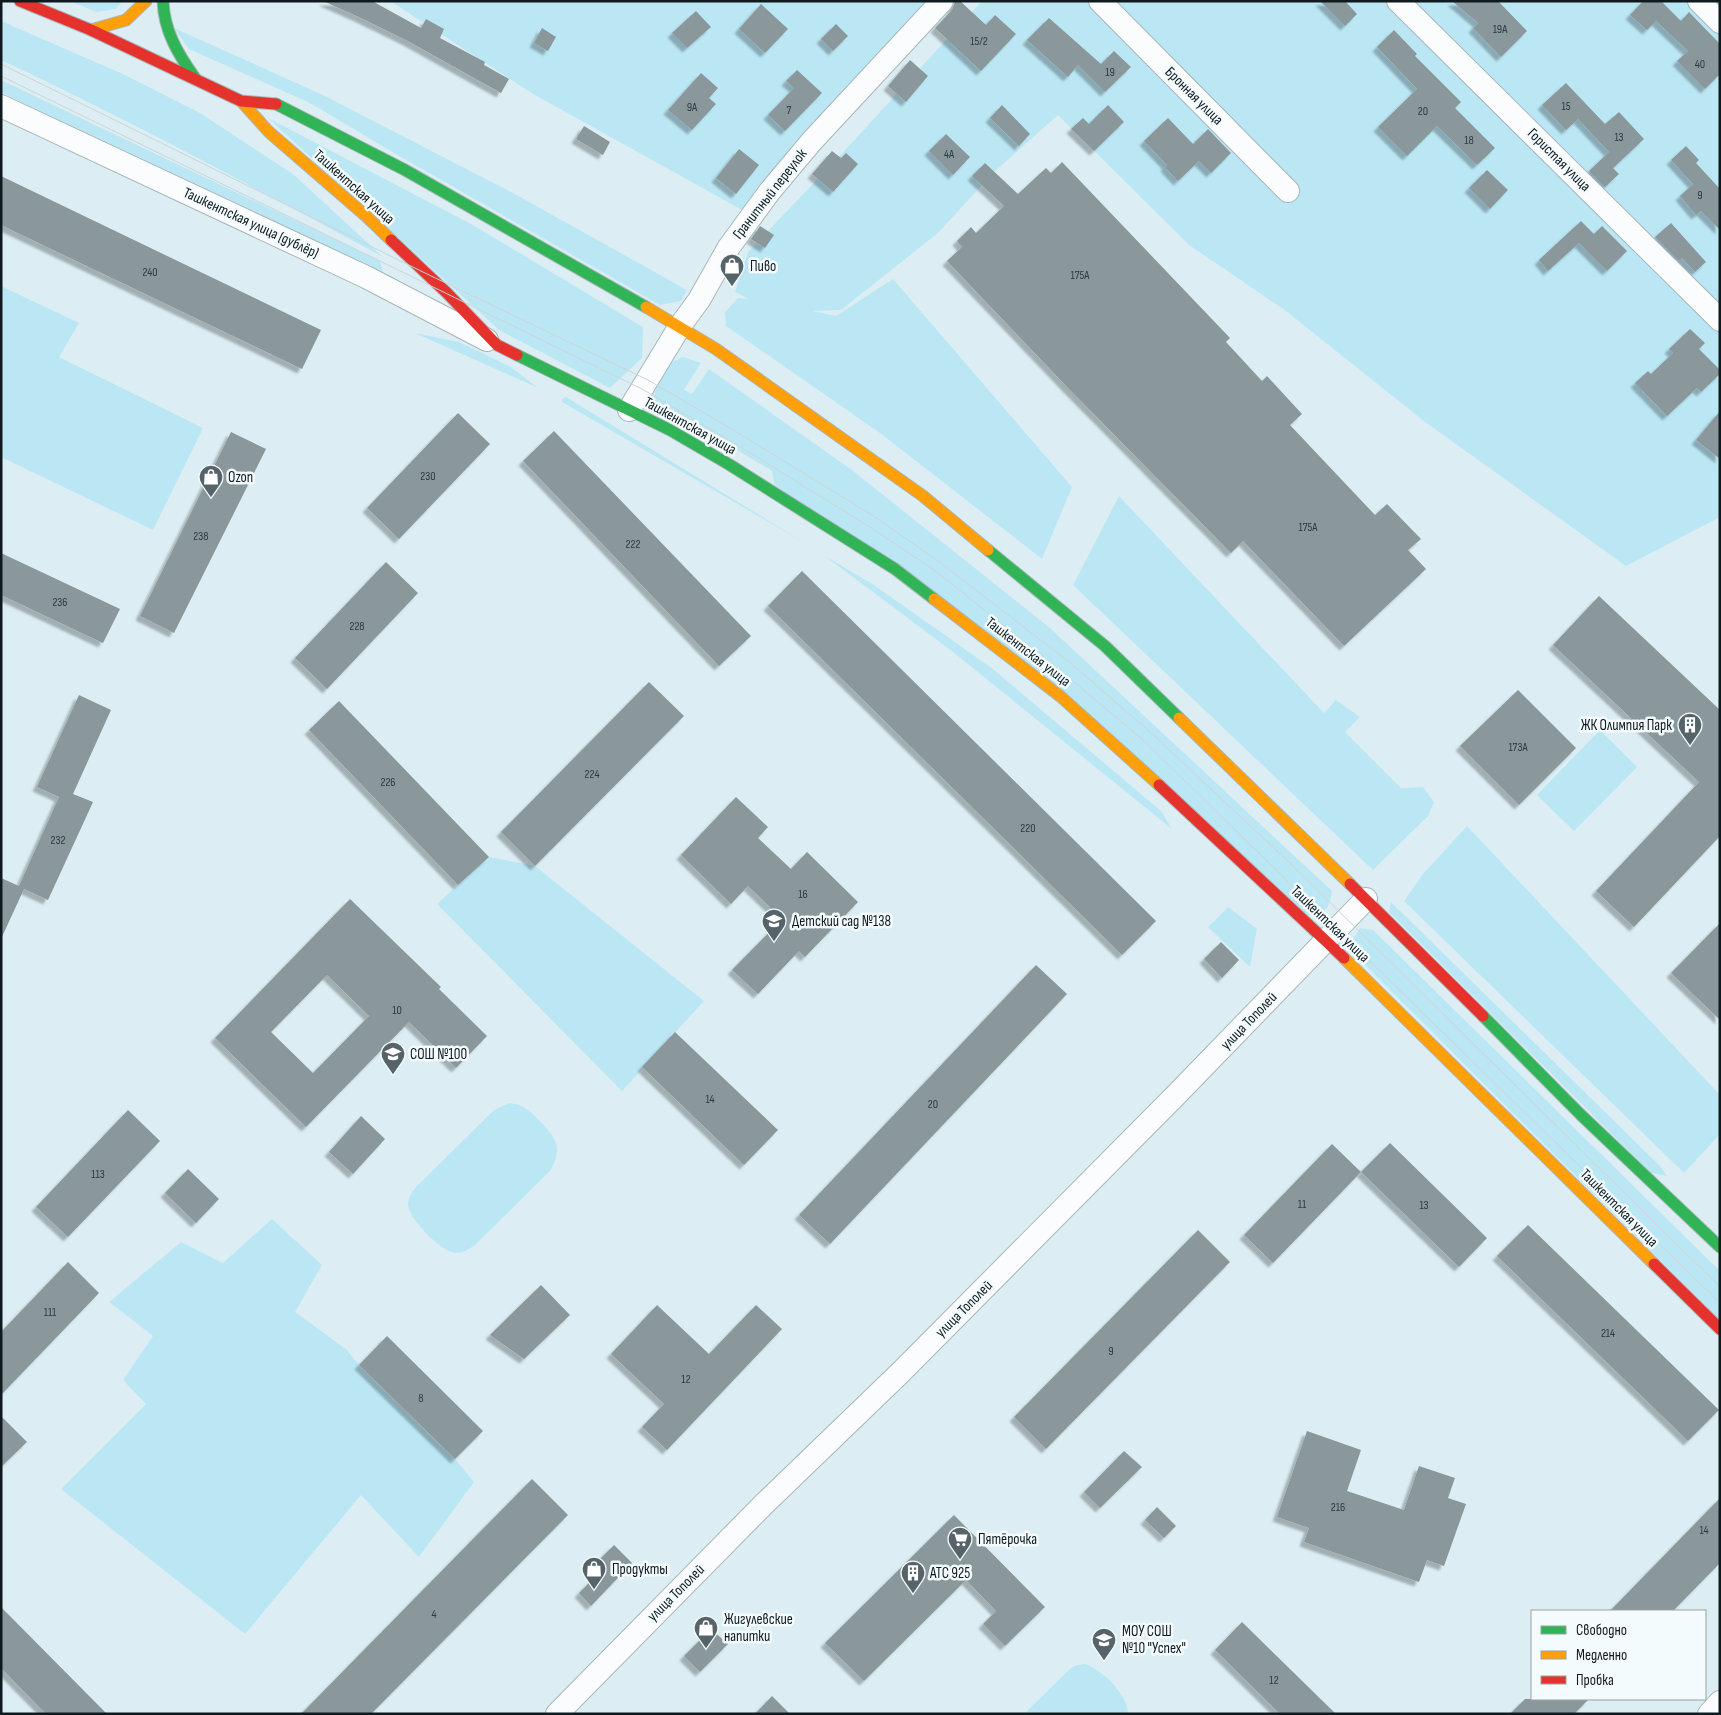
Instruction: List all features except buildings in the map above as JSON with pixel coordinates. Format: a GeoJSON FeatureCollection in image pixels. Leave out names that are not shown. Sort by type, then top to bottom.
{"type":"FeatureCollection","features":[{"type":"Feature","properties":{"kind":"main road","name":"Ташкентская улица"},"geometry":{"type":"LineString","coordinates":[[20,1],[91,30],[241,101],[276,104],[405,170],[716,348],[924,496],[1105,646],[1720,1247]]}},
{"type":"Feature","properties":{"kind":"main road"},"geometry":{"type":"LineString","coordinates":[[91,30],[126,20],[146,1]]}},
{"type":"Feature","properties":{"kind":"main road"},"geometry":{"type":"LineString","coordinates":[[163,1],[169,34],[176,50],[196,80]]}},
{"type":"Feature","properties":{"kind":"main road","name":"Ташкентская улица"},"geometry":{"type":"LineString","coordinates":[[241,101],[269,132],[366,216],[447,293],[497,345],[670,430],[730,464],[895,569],[1060,696],[1192,814],[1325,940],[1720,1329]]}},
{"type":"Feature","properties":{"kind":"street","name":"Гранитный переулок"},"geometry":{"type":"LineString","coordinates":[[629,410],[680,326],[699,300],[728,247],[770,191],[812,141],[942,1]]}},
{"type":"Feature","properties":{"kind":"street","name":"Бронная улица"},"geometry":{"type":"LineString","coordinates":[[1100,1],[1288,191]]}},
{"type":"Feature","properties":{"kind":"street","name":"Гористая улица"},"geometry":{"type":"LineString","coordinates":[[1398,1],[1720,320]]}},
{"type":"Feature","properties":{"kind":"street"},"geometry":{"type":"LineString","coordinates":[[1699,1],[1720,22]]}},
{"type":"Feature","properties":{"kind":"street","name":"Ташкентская улица (дублёр)"},"geometry":{"type":"LineString","coordinates":[[1,106],[366,277],[497,345]]}},
{"type":"Feature","properties":{"kind":"street","name":"улица Тополей"},"geometry":{"type":"LineString","coordinates":[[557,1714],[764,1504],[900,1373],[1189,1082],[1366,899]]}},
{"type":"Feature","properties":{"kind":"street"},"geometry":{"type":"LineString","coordinates":[[1708,1714],[1720,1702]]}},
{"type":"Feature","properties":{"kind":"shaded area"},"geometry":{"type":"Polygon","coordinates":[[[70,1],[122,1],[116,9],[96,12],[70,1]]]}},
{"type":"Feature","properties":{"kind":"shaded area"},"geometry":{"type":"Polygon","coordinates":[[[390,1],[938,1],[744,211],[533,94],[390,1]]]}},
{"type":"Feature","properties":{"kind":"shaded area"},"geometry":{"type":"Polygon","coordinates":[[[985,1],[1720,1],[1720,517],[1626,566],[1425,422],[1286,311],[1189,245],[1058,115],[995,171],[938,233],[841,310],[813,311],[836,316],[893,279],[1072,487],[1042,559],[880,433],[726,326],[725,312],[738,298],[749,299],[735,292],[748,252],[848,147],[980,3],[985,1]]]}},
{"type":"Feature","properties":{"kind":"shaded area"},"geometry":{"type":"Polygon","coordinates":[[[1,21],[123,74],[200,113],[293,174],[383,257],[146,131],[1,60],[1,21]]]}},
{"type":"Feature","properties":{"kind":"shaded area"},"geometry":{"type":"Polygon","coordinates":[[[174,28],[323,95],[513,193],[687,290],[681,301],[660,305],[310,103],[189,49],[174,28]]]}},
{"type":"Feature","properties":{"kind":"shaded area"},"geometry":{"type":"Polygon","coordinates":[[[1,80],[380,261],[383,272],[119,151],[1,92],[1,80]]]}},
{"type":"Feature","properties":{"kind":"shaded area"},"geometry":{"type":"Polygon","coordinates":[[[268,118],[473,225],[643,327],[642,358],[610,388],[499,330],[268,118]]]}},
{"type":"Feature","properties":{"kind":"shaded area"},"geometry":{"type":"Polygon","coordinates":[[[1,286],[79,323],[59,357],[203,428],[153,530],[1,457],[1,286]]]}},
{"type":"Feature","properties":{"kind":"shaded area"},"geometry":{"type":"Polygon","coordinates":[[[415,333],[459,342],[511,367],[538,388],[415,333]]]}},
{"type":"Feature","properties":{"kind":"shaded area"},"geometry":{"type":"Polygon","coordinates":[[[683,357],[701,363],[684,390],[692,394],[709,369],[852,470],[1050,628],[1332,891],[1329,905],[1326,909],[1319,913],[1300,916],[1123,745],[774,484],[772,471],[687,420],[664,422],[649,406],[656,385],[668,364],[683,357]]]}},
{"type":"Feature","properties":{"kind":"shaded area"},"geometry":{"type":"Polygon","coordinates":[[[566,397],[805,543],[562,402],[562,399],[566,397]]]}},
{"type":"Feature","properties":{"kind":"shaded area"},"geometry":{"type":"Polygon","coordinates":[[[1119,496],[1324,713],[1336,700],[1360,717],[1345,732],[1401,788],[1423,787],[1434,802],[1428,816],[1373,870],[1073,585],[1119,496]]]}},
{"type":"Feature","properties":{"kind":"shaded area"},"geometry":{"type":"Polygon","coordinates":[[[825,556],[874,585],[993,669],[1161,811],[1172,829],[953,652],[825,556]]]}},
{"type":"Feature","properties":{"kind":"shaded area"},"geometry":{"type":"Polygon","coordinates":[[[1600,730],[1637,767],[1574,831],[1537,795],[1600,730]]]}},
{"type":"Feature","properties":{"kind":"shaded area"},"geometry":{"type":"Polygon","coordinates":[[[1467,826],[1720,1095],[1720,1134],[1684,1173],[1404,901],[1423,874],[1467,826]]]}},
{"type":"Feature","properties":{"kind":"shaded area"},"geometry":{"type":"Polygon","coordinates":[[[489,857],[535,866],[704,1001],[622,1091],[437,904],[489,857]]]}},
{"type":"Feature","properties":{"kind":"shaded area"},"geometry":{"type":"Polygon","coordinates":[[[1391,902],[1660,1166],[1667,1176],[1651,1173],[1389,912],[1391,902]]]}},
{"type":"Feature","properties":{"kind":"shaded area"},"geometry":{"type":"Polygon","coordinates":[[[1228,907],[1257,929],[1250,967],[1208,927],[1228,907]]]}},
{"type":"Feature","properties":{"kind":"shaded area"},"geometry":{"type":"Polygon","coordinates":[[[1360,928],[1373,930],[1720,1271],[1720,1320],[1348,948],[1360,928]]]}},
{"type":"Feature","properties":{"kind":"shaded area"},"geometry":{"type":"Polygon","coordinates":[[[510,1103],[525,1108],[551,1134],[557,1147],[554,1163],[551,1170],[474,1246],[461,1252],[450,1252],[435,1242],[420,1226],[410,1211],[408,1205],[409,1198],[416,1187],[493,1111],[510,1103]]]}},
{"type":"Feature","properties":{"kind":"shaded area"},"geometry":{"type":"Polygon","coordinates":[[[272,1219],[322,1265],[295,1312],[347,1350],[359,1365],[455,1459],[474,1482],[419,1557],[361,1495],[245,1634],[61,1489],[146,1404],[123,1380],[153,1336],[109,1302],[181,1242],[223,1263],[272,1219]]]}},
{"type":"Feature","properties":{"kind":"shaded area"},"geometry":{"type":"Polygon","coordinates":[[[1085,1664],[1107,1677],[1124,1699],[1128,1714],[1024,1714],[1071,1668],[1085,1664]]]}},
{"type":"Feature","properties":{"kind":"tram line"},"geometry":{"type":"LineString","coordinates":[[1,64],[425,273],[648,380],[875,517],[938,561],[1068,661],[1149,731],[1294,867],[1720,1287]]}},
{"type":"Feature","properties":{"kind":"tram line"},"geometry":{"type":"LineString","coordinates":[[1,76],[642,389],[870,527],[934,570],[1061,671],[1143,740],[1720,1303]]}},
{"type":"Feature","properties":{"kind":"traffic: fast"},"geometry":{"type":"LineString","coordinates":[[163,1],[166,22],[173,42],[195,78]]}},
{"type":"Feature","properties":{"kind":"traffic: fast"},"geometry":{"type":"LineString","coordinates":[[276,104],[405,170],[646,307]]}},
{"type":"Feature","properties":{"kind":"traffic: fast"},"geometry":{"type":"LineString","coordinates":[[517,355],[670,430],[730,465],[895,569],[934,599]]}},
{"type":"Feature","properties":{"kind":"traffic: fast"},"geometry":{"type":"LineString","coordinates":[[988,550],[1105,646],[1179,718]]}},
{"type":"Feature","properties":{"kind":"traffic: fast"},"geometry":{"type":"LineString","coordinates":[[1483,1016],[1581,1115],[1720,1247]]}},
{"type":"Feature","properties":{"kind":"traffic: slow"},"geometry":{"type":"LineString","coordinates":[[91,30],[126,20],[146,1]]}},
{"type":"Feature","properties":{"kind":"traffic: slow"},"geometry":{"type":"LineString","coordinates":[[241,101],[269,132],[391,240]]}},
{"type":"Feature","properties":{"kind":"traffic: slow"},"geometry":{"type":"LineString","coordinates":[[646,307],[716,349],[923,496],[988,550]]}},
{"type":"Feature","properties":{"kind":"traffic: slow"},"geometry":{"type":"LineString","coordinates":[[934,599],[1060,696],[1159,785]]}},
{"type":"Feature","properties":{"kind":"traffic: slow"},"geometry":{"type":"LineString","coordinates":[[1179,718],[1350,884]]}},
{"type":"Feature","properties":{"kind":"traffic: slow"},"geometry":{"type":"LineString","coordinates":[[1344,958],[1654,1264]]}},
{"type":"Feature","properties":{"kind":"traffic: jam"},"geometry":{"type":"LineString","coordinates":[[20,1],[91,30],[241,101],[276,104]]}},
{"type":"Feature","properties":{"kind":"traffic: jam"},"geometry":{"type":"LineString","coordinates":[[391,240],[447,293],[497,345],[517,355]]}},
{"type":"Feature","properties":{"kind":"traffic: jam"},"geometry":{"type":"LineString","coordinates":[[1159,785],[1344,958]]}},
{"type":"Feature","properties":{"kind":"traffic: jam"},"geometry":{"type":"LineString","coordinates":[[1350,884],[1483,1016]]}},
{"type":"Feature","properties":{"kind":"traffic: jam"},"geometry":{"type":"LineString","coordinates":[[1654,1264],[1720,1329]]}},
{"type":"Feature","properties":{"kind":"place","name":"Пиво"},"geometry":{"type":"Point","coordinates":[732,287]}},
{"type":"Feature","properties":{"kind":"place","name":"Ozon"},"geometry":{"type":"Point","coordinates":[211,498]}},
{"type":"Feature","properties":{"kind":"place","name":"ЖК Олимпия Парк"},"geometry":{"type":"Point","coordinates":[1690,746]}},
{"type":"Feature","properties":{"kind":"place","name":"Детский сад №138"},"geometry":{"type":"Point","coordinates":[774,942]}},
{"type":"Feature","properties":{"kind":"place","name":"СОШ №100"},"geometry":{"type":"Point","coordinates":[393,1075]}},
{"type":"Feature","properties":{"kind":"place","name":"Пятёрочка"},"geometry":{"type":"Point","coordinates":[960,1560]}},
{"type":"Feature","properties":{"kind":"place","name":"Продукты"},"geometry":{"type":"Point","coordinates":[594,1590]}},
{"type":"Feature","properties":{"kind":"place","name":"АТС 925"},"geometry":{"type":"Point","coordinates":[913,1594]}},
{"type":"Feature","properties":{"kind":"place","name":"Жигулевские напитки"},"geometry":{"type":"Point","coordinates":[706,1649]}},
{"type":"Feature","properties":{"kind":"place","name":"МОУ СОШ №10 \"Успех\""},"geometry":{"type":"Point","coordinates":[1104,1661]}}]}
